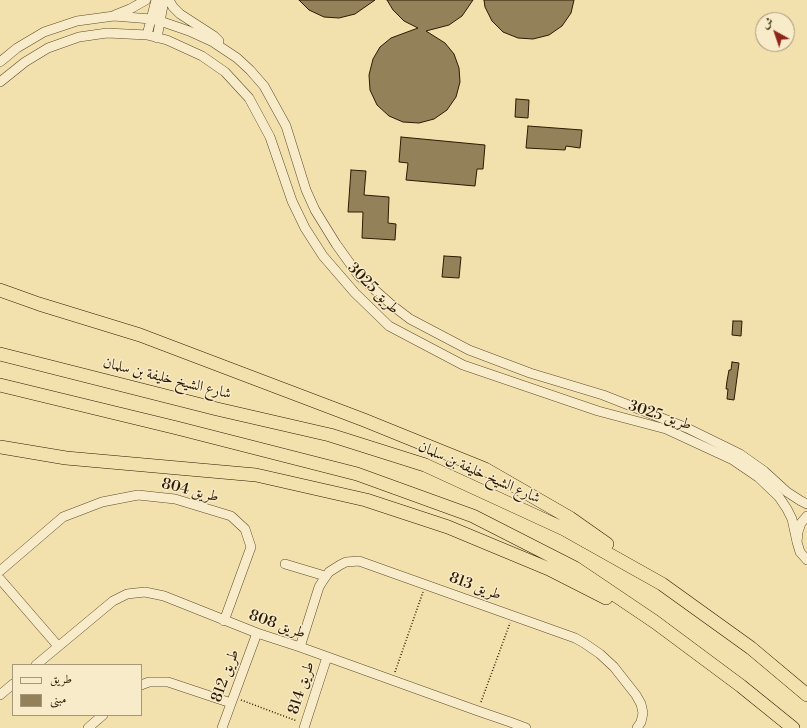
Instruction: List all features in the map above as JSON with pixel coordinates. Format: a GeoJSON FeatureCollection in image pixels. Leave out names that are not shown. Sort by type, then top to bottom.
{"type":"FeatureCollection","features":[{"type":"Feature","properties":{"kind":"highway"},"geometry":{"type":"LineString","coordinates":[[0,290],[140,336],[364,420],[485,469],[570,518],[662,584]]}},
{"type":"Feature","properties":{"kind":"highway"},"geometry":{"type":"LineString","coordinates":[[0,297],[39,304]]}},
{"type":"Feature","properties":{"kind":"highway","name":"شارع الشيخ خليفة بن سلمان"},"geometry":{"type":"LineString","coordinates":[[0,354],[217,409],[330,435],[425,465],[564,529],[662,584],[751,648],[807,695]]}},
{"type":"Feature","properties":{"kind":"highway"},"geometry":{"type":"LineString","coordinates":[[0,385],[357,474],[473,516],[575,568],[655,622],[742,686],[793,728]]}},
{"type":"Feature","properties":{"kind":"highway"},"geometry":{"type":"LineString","coordinates":[[0,447],[66,458],[256,475],[366,500],[448,526],[542,566],[655,622]]}},
{"type":"Feature","properties":{"kind":"street"},"geometry":{"type":"LineString","coordinates":[[114,16],[146,0]]}},
{"type":"Feature","properties":{"kind":"street"},"geometry":{"type":"LineString","coordinates":[[156,0],[157,38]]}},
{"type":"Feature","properties":{"kind":"street"},"geometry":{"type":"LineString","coordinates":[[147,35],[156,20],[164,0]]}},
{"type":"Feature","properties":{"kind":"street"},"geometry":{"type":"LineString","coordinates":[[169,0],[180,14],[214,36],[237,58]]}},
{"type":"Feature","properties":{"kind":"street","name":"طريق 3025"},"geometry":{"type":"LineString","coordinates":[[0,62],[17,48],[44,32],[77,21],[114,16],[156,20],[189,31],[213,42],[237,58],[264,86],[286,126],[306,190],[316,210],[336,244],[359,276],[393,306],[410,319],[469,350],[530,373],[603,395],[687,428],[740,454],[764,471],[787,492],[807,504]]}},
{"type":"Feature","properties":{"kind":"street","name":"طريق 3025"},"geometry":{"type":"LineString","coordinates":[[0,82],[25,62],[48,48],[79,37],[107,32],[147,35],[167,40],[202,56],[225,72],[249,98],[270,137],[292,201],[305,228],[323,256],[355,293],[389,326],[463,365],[581,406],[666,429],[733,460],[758,477],[779,497],[787,508],[792,519],[800,552],[807,560]]}},
{"type":"Feature","properties":{"kind":"street"},"geometry":{"type":"LineString","coordinates":[[463,365],[469,350]]}},
{"type":"Feature","properties":{"kind":"street"},"geometry":{"type":"LineString","coordinates":[[581,406],[586,390]]}},
{"type":"Feature","properties":{"kind":"street"},"geometry":{"type":"LineString","coordinates":[[625,419],[630,406]]}},
{"type":"Feature","properties":{"kind":"street","name":"طريق 804"},"geometry":{"type":"LineString","coordinates":[[0,571],[63,517],[102,502],[138,495],[175,499],[231,516],[245,529],[251,547],[224,621]]}},
{"type":"Feature","properties":{"kind":"street"},"geometry":{"type":"LineString","coordinates":[[797,542],[801,523],[807,516]]}},
{"type":"Feature","properties":{"kind":"street","name":"طريق 813"},"geometry":{"type":"LineString","coordinates":[[300,647],[319,587],[325,576],[340,564],[359,561],[575,638],[592,648],[607,660],[636,695],[641,704],[643,713],[641,722],[637,728]]}},
{"type":"Feature","properties":{"kind":"street"},"geometry":{"type":"LineString","coordinates":[[285,564],[325,576]]}},
{"type":"Feature","properties":{"kind":"street"},"geometry":{"type":"LineString","coordinates":[[0,579],[58,646]]}},
{"type":"Feature","properties":{"kind":"street","name":"طريق 808"},"geometry":{"type":"LineString","coordinates":[[37,664],[113,601],[127,594],[145,592],[164,596],[224,621],[526,728]]}},
{"type":"Feature","properties":{"kind":"street","name":"طريق 812"},"geometry":{"type":"LineString","coordinates":[[222,728],[257,633]]}},
{"type":"Feature","properties":{"kind":"street","name":"طريق 814"},"geometry":{"type":"LineString","coordinates":[[305,726],[327,657]]}},
{"type":"Feature","properties":{"kind":"street"},"geometry":{"type":"LineString","coordinates":[[142,685],[149,682],[168,682],[232,700]]}},
{"type":"Feature","properties":{"kind":"street"},"geometry":{"type":"LineString","coordinates":[[0,695],[12,685]]}},
{"type":"Feature","properties":{"kind":"street"},"geometry":{"type":"LineString","coordinates":[[88,728],[102,716]]}},
{"type":"Feature","properties":{"kind":"path"},"geometry":{"type":"LineString","coordinates":[[392,680],[426,585]]}},
{"type":"Feature","properties":{"kind":"path"},"geometry":{"type":"LineString","coordinates":[[478,711],[513,616]]}},
{"type":"Feature","properties":{"kind":"path"},"geometry":{"type":"LineString","coordinates":[[232,700],[305,726]]}},
{"type":"Feature","properties":{"kind":"building"},"geometry":{"type":"Polygon","coordinates":[[[299,0],[375,0],[355,14],[339,18],[324,17],[309,10],[299,0]]]}},
{"type":"Feature","properties":{"kind":"building"},"geometry":{"type":"Polygon","coordinates":[[[387,0],[473,0],[462,16],[449,25],[426,31],[445,43],[454,54],[459,68],[460,82],[456,97],[447,110],[434,119],[419,123],[403,122],[389,116],[377,105],[370,90],[369,75],[373,59],[380,47],[391,38],[418,28],[404,21],[393,10],[387,0]]]}},
{"type":"Feature","properties":{"kind":"building"},"geometry":{"type":"Polygon","coordinates":[[[484,0],[574,0],[571,13],[562,26],[549,35],[533,39],[518,38],[503,32],[492,21],[485,7],[484,0]]]}},
{"type":"Feature","properties":{"kind":"building"},"geometry":{"type":"Polygon","coordinates":[[[516,99],[529,100],[528,118],[515,117],[516,99]]]}},
{"type":"Feature","properties":{"kind":"building"},"geometry":{"type":"Polygon","coordinates":[[[528,126],[582,130],[580,148],[566,146],[565,150],[526,148],[528,126]]]}},
{"type":"Feature","properties":{"kind":"building"},"geometry":{"type":"Polygon","coordinates":[[[401,137],[485,145],[483,169],[477,169],[475,186],[406,180],[408,163],[399,162],[401,137]]]}},
{"type":"Feature","properties":{"kind":"building"},"geometry":{"type":"Polygon","coordinates":[[[351,170],[366,171],[364,195],[389,197],[388,223],[396,224],[395,240],[362,238],[363,212],[348,212],[351,170]]]}},
{"type":"Feature","properties":{"kind":"building"},"geometry":{"type":"Polygon","coordinates":[[[444,256],[461,257],[459,278],[442,277],[444,256]]]}},
{"type":"Feature","properties":{"kind":"building"},"geometry":{"type":"Polygon","coordinates":[[[733,321],[742,321],[741,336],[732,335],[733,321]]]}},
{"type":"Feature","properties":{"kind":"building"},"geometry":{"type":"Polygon","coordinates":[[[732,362],[739,363],[734,400],[727,399],[728,389],[726,389],[732,362]]]}}]}
